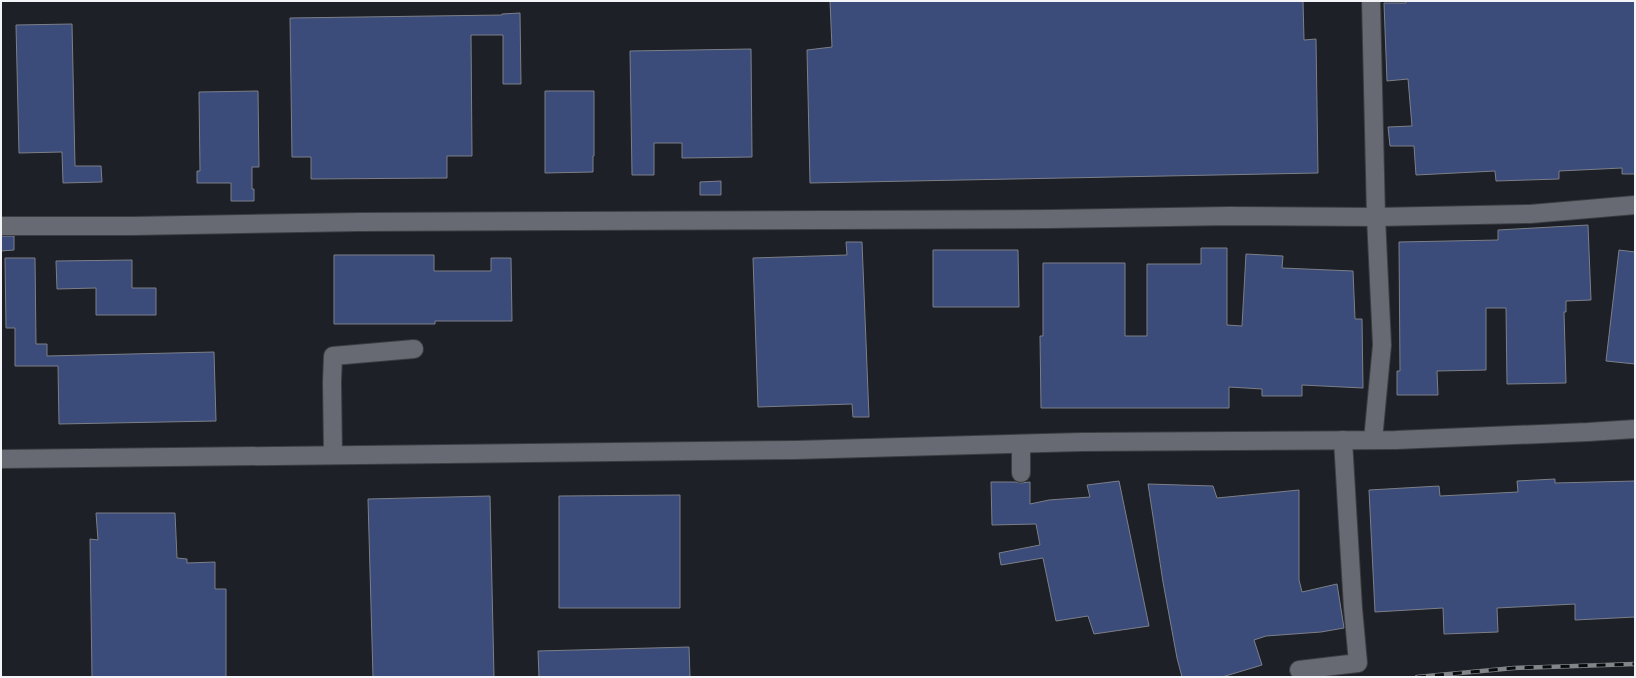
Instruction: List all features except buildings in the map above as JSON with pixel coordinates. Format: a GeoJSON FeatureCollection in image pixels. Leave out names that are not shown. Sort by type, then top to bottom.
{"type":"FeatureCollection","features":[{"type":"Feature","properties":{"kind":"street"},"geometry":{"type":"LineString","coordinates":[[1371,1],[1376,216],[1382,345],[1373,440]]}},
{"type":"Feature","properties":{"kind":"street"},"geometry":{"type":"LineString","coordinates":[[1,226],[133,226],[360,222],[1376,216],[1530,214],[1635,205]]}},
{"type":"Feature","properties":{"kind":"street"},"geometry":{"type":"LineString","coordinates":[[333,455],[333,356],[414,349]]}},
{"type":"Feature","properties":{"kind":"street"},"geometry":{"type":"LineString","coordinates":[[1,459],[795,450],[1021,444],[1373,440],[1635,429]]}},
{"type":"Feature","properties":{"kind":"street"},"geometry":{"type":"LineString","coordinates":[[1299,670],[1358,663],[1353,608],[1343,440]]}},
{"type":"Feature","properties":{"kind":"street"},"geometry":{"type":"LineString","coordinates":[[1021,444],[1021,473]]}},
{"type":"Feature","properties":{"kind":"railway"},"geometry":{"type":"LineString","coordinates":[[1417,677],[1514,668],[1635,664]]}}]}
